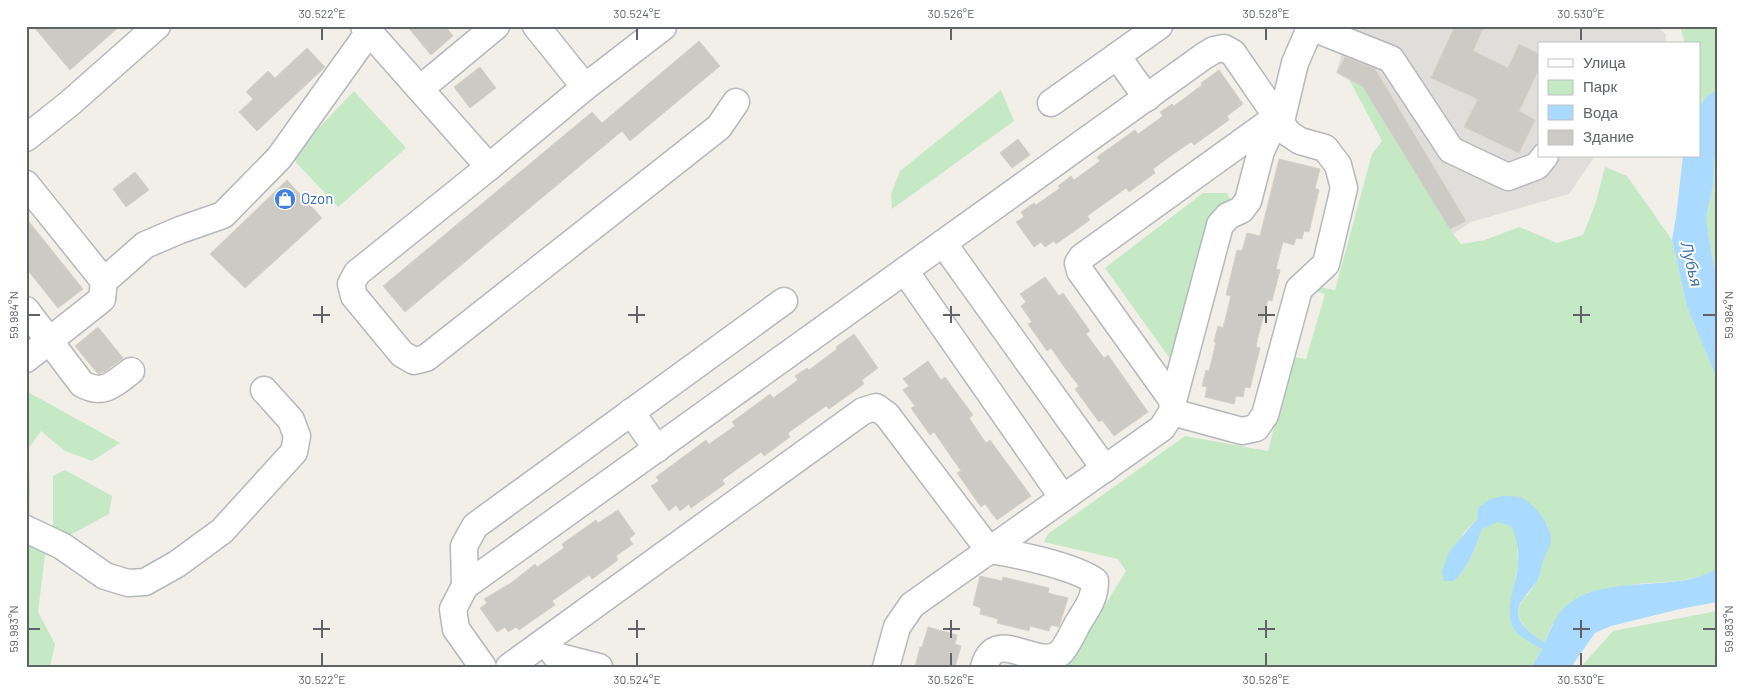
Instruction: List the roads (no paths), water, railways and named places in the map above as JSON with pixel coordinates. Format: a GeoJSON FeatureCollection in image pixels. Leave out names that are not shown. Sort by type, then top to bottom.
{"type":"FeatureCollection","features":[{"type":"Feature","properties":{"kind":"street"},"geometry":{"type":"LineString","coordinates":[[26,138],[70,103],[157,26]]}},
{"type":"Feature","properties":{"kind":"street"},"geometry":{"type":"LineString","coordinates":[[536,26],[585,87]]}},
{"type":"Feature","properties":{"kind":"street"},"geometry":{"type":"LineString","coordinates":[[1051,103],[1159,26]]}},
{"type":"Feature","properties":{"kind":"street"},"geometry":{"type":"LineString","coordinates":[[886,667],[897,627],[912,605],[1162,428],[1172,406],[1220,225],[1228,216],[1241,210],[1248,201],[1260,151],[1268,136],[1281,121],[1295,63],[1310,27],[1391,59],[1451,150],[1508,177],[1537,166],[1543,158]]}},
{"type":"Feature","properties":{"kind":"street"},"geometry":{"type":"LineString","coordinates":[[26,359],[102,299],[104,281],[145,245],[223,215],[279,158],[366,29],[489,167]]}},
{"type":"Feature","properties":{"kind":"street"},"geometry":{"type":"LineString","coordinates":[[420,89],[483,30]]}},
{"type":"Feature","properties":{"kind":"street"},"geometry":{"type":"LineString","coordinates":[[648,31],[585,87],[489,167],[357,273],[350,284],[354,296],[402,354],[414,361],[426,358],[712,132],[719,126],[736,102]]}},
{"type":"Feature","properties":{"kind":"street"},"geometry":{"type":"LineString","coordinates":[[483,667],[456,629],[454,608],[465,586],[1214,50],[1224,48],[1233,53],[1281,121],[1288,133],[1300,141],[1325,148],[1338,165],[1344,188],[1326,264],[1299,289],[1266,415],[1256,428],[1242,431],[1172,406],[1080,271],[1078,263],[1082,257],[1264,126],[1281,121]]}},
{"type":"Feature","properties":{"kind":"street"},"geometry":{"type":"LineString","coordinates":[[1117,56],[1147,98]]}},
{"type":"Feature","properties":{"kind":"street"},"geometry":{"type":"LineString","coordinates":[[26,184],[104,281]]}},
{"type":"Feature","properties":{"kind":"street"},"geometry":{"type":"LineString","coordinates":[[943,243],[1105,469]]}},
{"type":"Feature","properties":{"kind":"street"},"geometry":{"type":"LineString","coordinates":[[905,271],[1063,498]]}},
{"type":"Feature","properties":{"kind":"street"},"geometry":{"type":"LineString","coordinates":[[465,586],[464,546],[475,526],[784,301]]}},
{"type":"Feature","properties":{"kind":"street"},"geometry":{"type":"LineString","coordinates":[[26,310],[82,384],[91,389],[102,390],[131,371]]}},
{"type":"Feature","properties":{"kind":"street"},"geometry":{"type":"LineString","coordinates":[[26,529],[62,546],[105,576],[128,583],[145,582],[177,564],[222,531],[294,452],[297,436],[291,420],[264,390]]}},
{"type":"Feature","properties":{"kind":"street"},"geometry":{"type":"LineString","coordinates":[[509,667],[551,654],[863,412],[876,407],[887,415],[989,550],[1011,553],[1085,574],[1095,581],[1095,594],[1061,653],[1047,658],[1002,648],[993,650],[986,658],[984,667]]}},
{"type":"Feature","properties":{"kind":"street"},"geometry":{"type":"LineString","coordinates":[[631,412],[657,449]]}},
{"type":"Feature","properties":{"kind":"street"},"geometry":{"type":"LineString","coordinates":[[551,654],[599,667]]}},
{"type":"Feature","properties":{"kind":"water","name":"Лубья"},"geometry":{"type":"Polygon","coordinates":[[[1717,90],[1717,153],[1714,159],[1713,185],[1706,218],[1717,280],[1717,379],[1687,307],[1672,240],[1683,158],[1700,158],[1700,106],[1708,95],[1717,90]]]}},
{"type":"Feature","properties":{"kind":"water"},"geometry":{"type":"Polygon","coordinates":[[[1503,496],[1519,497],[1530,503],[1544,520],[1550,533],[1551,542],[1539,577],[1520,603],[1518,612],[1524,626],[1531,634],[1544,643],[1556,619],[1565,607],[1581,596],[1600,590],[1620,586],[1683,580],[1701,576],[1717,568],[1717,602],[1611,626],[1595,633],[1571,667],[1532,667],[1542,649],[1516,632],[1510,616],[1518,559],[1518,549],[1511,526],[1498,522],[1482,529],[1468,563],[1454,581],[1444,581],[1442,572],[1449,552],[1477,519],[1478,508],[1490,499],[1503,496]]]}},
{"type":"Feature","properties":{"kind":"place","name":"Ozon"},"geometry":{"type":"Point","coordinates":[285,199]}}]}
